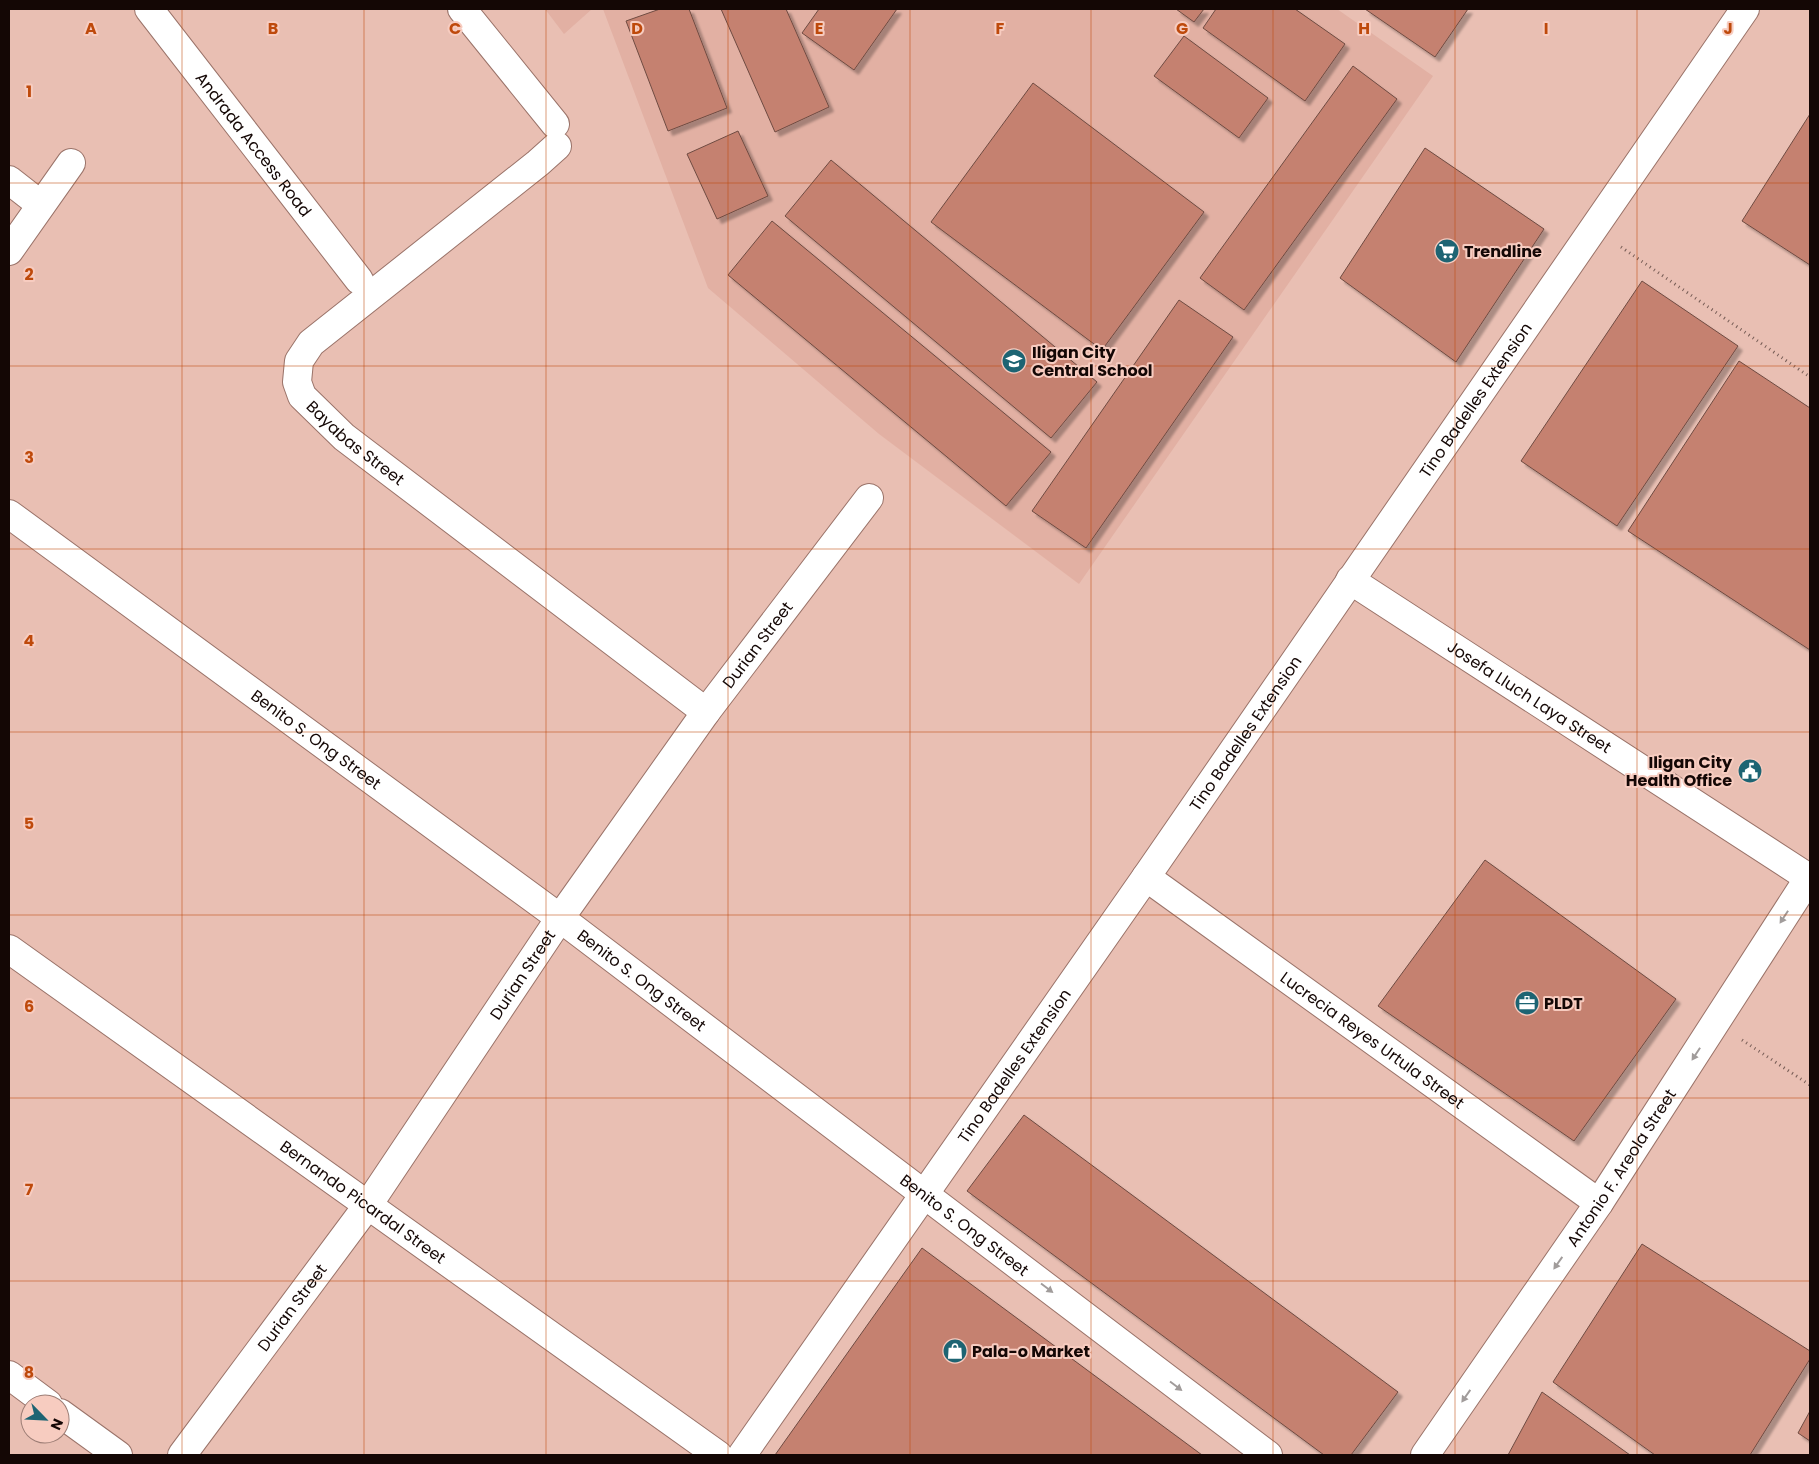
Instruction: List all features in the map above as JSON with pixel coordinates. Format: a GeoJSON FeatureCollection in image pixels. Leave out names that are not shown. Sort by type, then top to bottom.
{"type":"FeatureCollection","features":[{"type":"Feature","properties":{"kind":"street","name":"Andrada Access Road"},"geometry":{"type":"LineString","coordinates":[[149,9],[360,280]]}},
{"type":"Feature","properties":{"kind":"street","name":"Bayabas Street"},"geometry":{"type":"LineString","coordinates":[[462,9],[556,135],[538,163],[311,343],[300,361],[297,382],[302,396],[344,437],[706,712]]}},
{"type":"Feature","properties":{"kind":"street","name":"Tino Badelles Extension"},"geometry":{"type":"LineString","coordinates":[[742,1455],[1146,877],[1745,9]]}},
{"type":"Feature","properties":{"kind":"street"},"geometry":{"type":"LineString","coordinates":[[9,252],[71,163]]}},
{"type":"Feature","properties":{"kind":"street"},"geometry":{"type":"LineString","coordinates":[[9,180],[41,205]]}},
{"type":"Feature","properties":{"kind":"street","name":"Durian Street"},"geometry":{"type":"LineString","coordinates":[[182,1455],[368,1205],[560,918],[706,712],[869,498]]}},
{"type":"Feature","properties":{"kind":"street","name":"Benito S. Ong Street"},"geometry":{"type":"LineString","coordinates":[[9,514],[560,918],[1268,1455]]}},
{"type":"Feature","properties":{"kind":"street","name":"Josefa Lluch Laya Street"},"geometry":{"type":"LineString","coordinates":[[1350,580],[1810,877]]}},
{"type":"Feature","properties":{"kind":"street","name":"Lucrecia Reyes Urtula Street"},"geometry":{"type":"LineString","coordinates":[[1146,877],[1599,1203]]}},
{"type":"Feature","properties":{"kind":"street","name":"Antonio F. Areola Street"},"geometry":{"type":"LineString","coordinates":[[1425,1455],[1599,1203],[1810,877]]}},
{"type":"Feature","properties":{"kind":"street","name":"Bernando Picardal Street"},"geometry":{"type":"LineString","coordinates":[[9,949],[718,1455]]}},
{"type":"Feature","properties":{"kind":"street"},"geometry":{"type":"LineString","coordinates":[[9,1375],[35,1394]]}},
{"type":"Feature","properties":{"kind":"street"},"geometry":{"type":"LineString","coordinates":[[70,1419],[118,1455]]}},
{"type":"Feature","properties":{"kind":"path"},"geometry":{"type":"LineString","coordinates":[[1594,228],[1810,377]]}},
{"type":"Feature","properties":{"kind":"path"},"geometry":{"type":"LineString","coordinates":[[1717,1023],[1810,1085]]}},
{"type":"Feature","properties":{"kind":"shaded area"},"geometry":{"type":"Polygon","coordinates":[[[545,9],[592,9],[564,34],[545,9]]]}},
{"type":"Feature","properties":{"kind":"shaded area","name":"Iligan City Central School"},"geometry":{"type":"Polygon","coordinates":[[[603,9],[1337,9],[1433,76],[1079,584],[879,434],[708,288],[603,9]]]}},
{"type":"Feature","properties":{"kind":"building"},"geometry":{"type":"Polygon","coordinates":[[[660,9],[689,9],[727,108],[668,131],[626,21],[660,9]]]}},
{"type":"Feature","properties":{"kind":"building"},"geometry":{"type":"Polygon","coordinates":[[[721,9],[786,9],[829,107],[775,132],[721,9]]]}},
{"type":"Feature","properties":{"kind":"building"},"geometry":{"type":"Polygon","coordinates":[[[819,9],[897,9],[854,70],[802,33],[819,9]]]}},
{"type":"Feature","properties":{"kind":"building"},"geometry":{"type":"Polygon","coordinates":[[[1176,9],[1204,9],[1194,22],[1176,9]]]}},
{"type":"Feature","properties":{"kind":"building"},"geometry":{"type":"Polygon","coordinates":[[[1216,9],[1295,9],[1345,44],[1305,101],[1203,28],[1216,9]]]}},
{"type":"Feature","properties":{"kind":"building"},"geometry":{"type":"Polygon","coordinates":[[[1365,9],[1468,9],[1435,57],[1365,9]]]}},
{"type":"Feature","properties":{"kind":"building"},"geometry":{"type":"Polygon","coordinates":[[[1184,36],[1268,98],[1239,138],[1154,76],[1184,36]]]}},
{"type":"Feature","properties":{"kind":"building"},"geometry":{"type":"Polygon","coordinates":[[[1353,66],[1397,99],[1244,310],[1200,278],[1353,66]]]}},
{"type":"Feature","properties":{"kind":"building"},"geometry":{"type":"Polygon","coordinates":[[[1033,83],[1204,212],[1102,350],[931,222],[1033,83]]]}},
{"type":"Feature","properties":{"kind":"building"},"geometry":{"type":"Polygon","coordinates":[[[1810,114],[1810,265],[1742,221],[1810,114]]]}},
{"type":"Feature","properties":{"kind":"building"},"geometry":{"type":"Polygon","coordinates":[[[738,131],[768,196],[717,219],[687,154],[738,131]]]}},
{"type":"Feature","properties":{"kind":"building"},"geometry":{"type":"Polygon","coordinates":[[[1425,148],[1544,229],[1456,362],[1340,278],[1425,148]]]}},
{"type":"Feature","properties":{"kind":"building"},"geometry":{"type":"Polygon","coordinates":[[[831,160],[1097,382],[1051,438],[785,216],[831,160]]]}},
{"type":"Feature","properties":{"kind":"building"},"geometry":{"type":"Polygon","coordinates":[[[772,221],[1051,452],[1006,506],[728,275],[772,221]]]}},
{"type":"Feature","properties":{"kind":"building"},"geometry":{"type":"Polygon","coordinates":[[[1642,281],[1738,346],[1617,526],[1521,461],[1642,281]]]}},
{"type":"Feature","properties":{"kind":"building"},"geometry":{"type":"Polygon","coordinates":[[[1179,300],[1233,337],[1086,548],[1032,511],[1179,300]]]}},
{"type":"Feature","properties":{"kind":"building"},"geometry":{"type":"Polygon","coordinates":[[[1739,361],[1810,408],[1810,650],[1628,531],[1739,361]]]}},
{"type":"Feature","properties":{"kind":"building","name":"PLDT"},"geometry":{"type":"Polygon","coordinates":[[[1485,860],[1676,999],[1574,1141],[1378,1006],[1485,860]]]}},
{"type":"Feature","properties":{"kind":"building"},"geometry":{"type":"Polygon","coordinates":[[[1024,1115],[1398,1392],[1351,1455],[1324,1455],[967,1191],[1024,1115]]]}},
{"type":"Feature","properties":{"kind":"building"},"geometry":{"type":"Polygon","coordinates":[[[1642,1244],[1810,1351],[1810,1359],[1750,1455],[1655,1455],[1553,1382],[1642,1244]]]}},
{"type":"Feature","properties":{"kind":"building","name":"Pala-o Market"},"geometry":{"type":"Polygon","coordinates":[[[922,1248],[1202,1455],[775,1455],[922,1248]]]}},
{"type":"Feature","properties":{"kind":"building"},"geometry":{"type":"Polygon","coordinates":[[[1542,1392],[1630,1455],[1508,1455],[1542,1392]]]}},
{"type":"Feature","properties":{"kind":"building"},"geometry":{"type":"Polygon","coordinates":[[[1810,1411],[1810,1441],[1798,1433],[1810,1411]]]}},
{"type":"Feature","properties":{"kind":"place","name":"Trendline"},"geometry":{"type":"Point","coordinates":[1447,251]}},
{"type":"Feature","properties":{"kind":"place","name":"Iligan City Central School"},"geometry":{"type":"Point","coordinates":[1014,361]}},
{"type":"Feature","properties":{"kind":"place","name":"Iligan City Health Office"},"geometry":{"type":"Point","coordinates":[1750,771]}},
{"type":"Feature","properties":{"kind":"place","name":"PLDT"},"geometry":{"type":"Point","coordinates":[1527,1003]}},
{"type":"Feature","properties":{"kind":"place","name":"Pala-o Market"},"geometry":{"type":"Point","coordinates":[955,1351]}}]}
